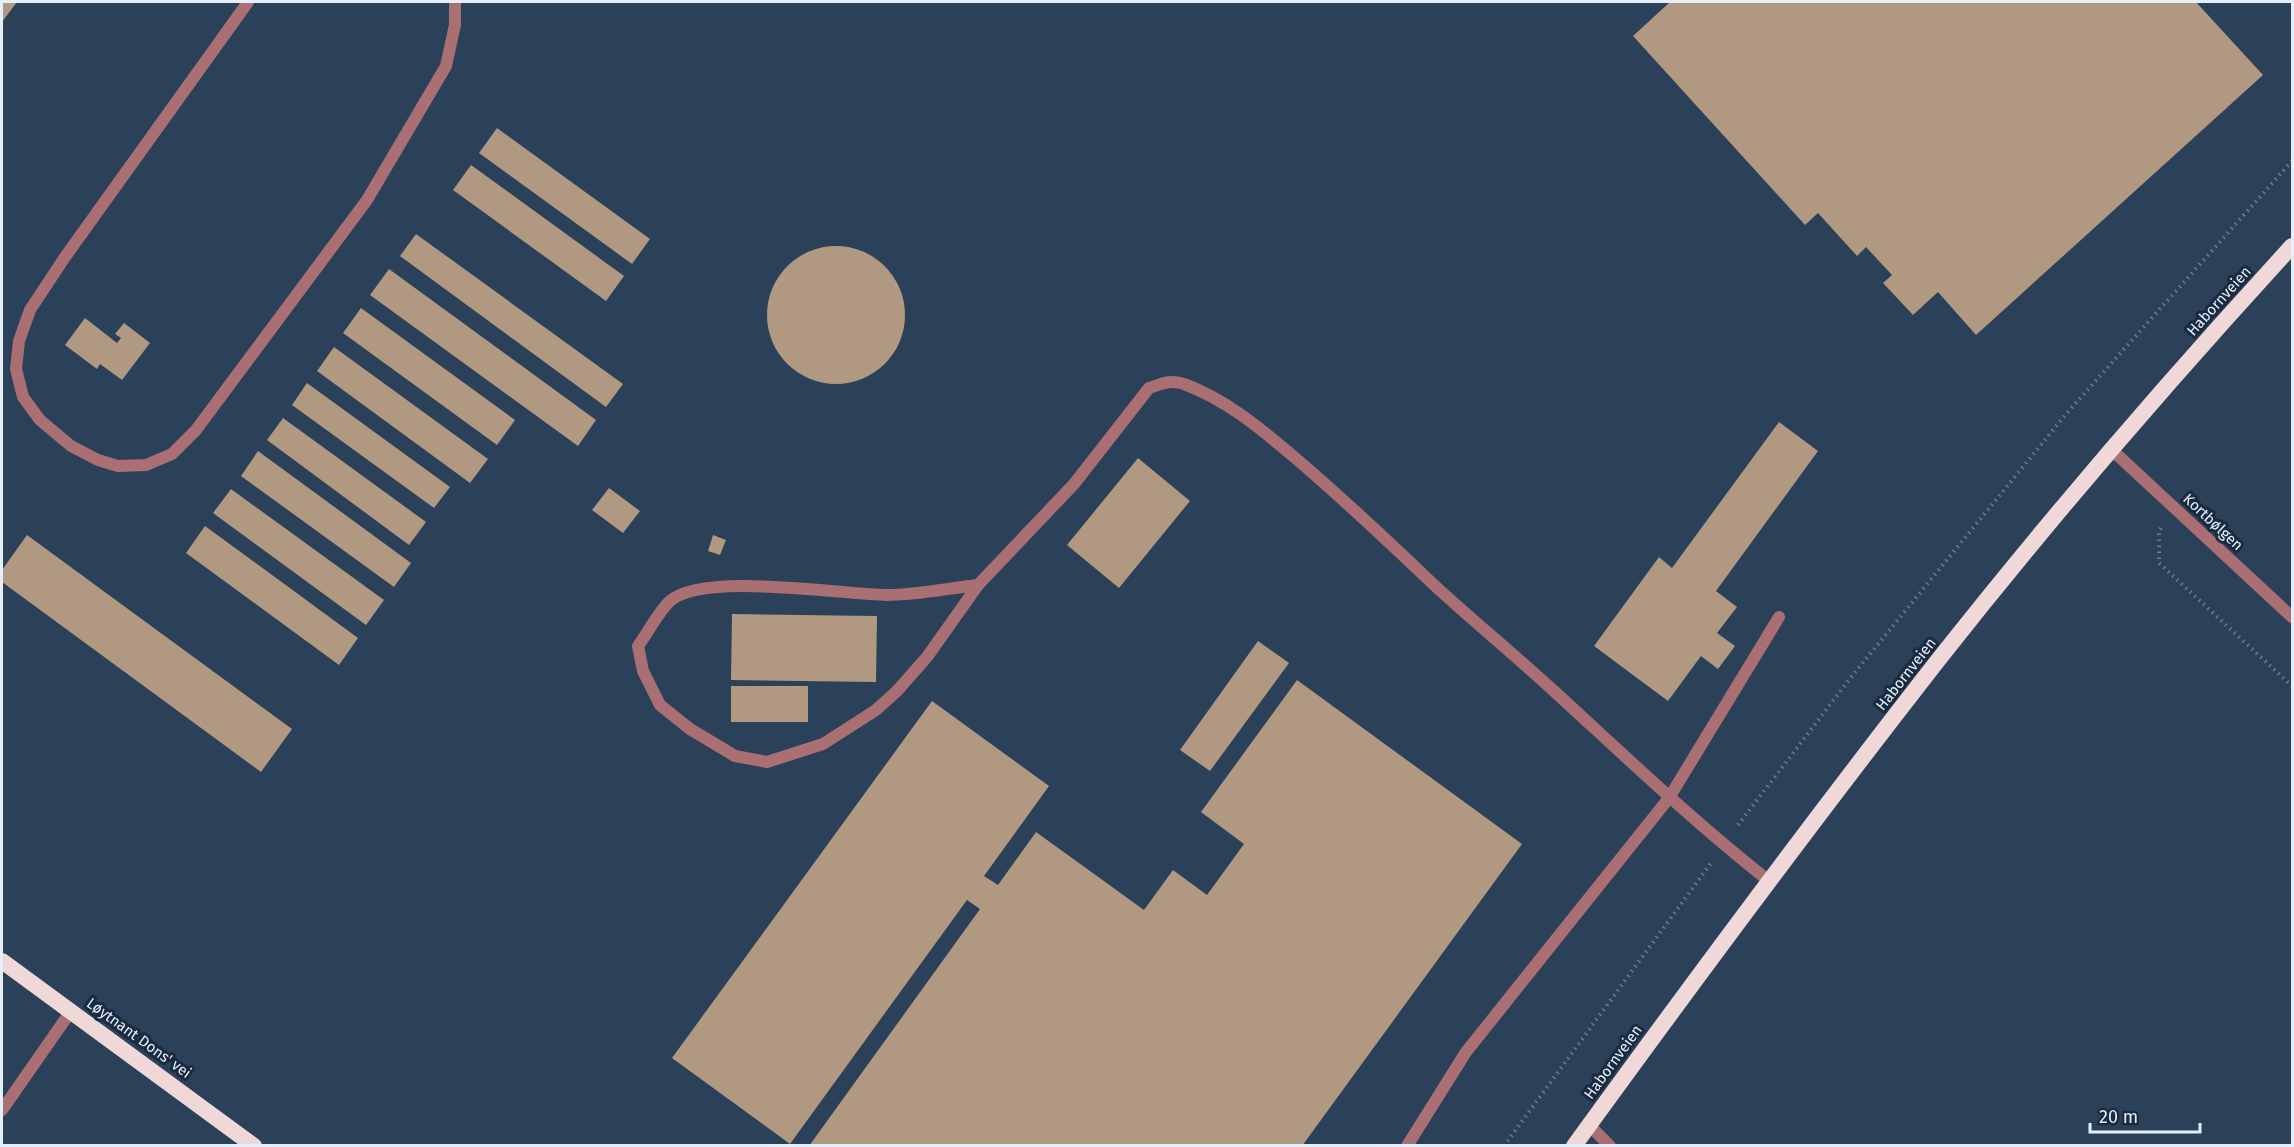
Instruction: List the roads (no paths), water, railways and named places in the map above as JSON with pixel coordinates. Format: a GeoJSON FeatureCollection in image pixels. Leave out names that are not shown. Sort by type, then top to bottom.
{"type":"FeatureCollection","features":[{"type":"Feature","properties":{"kind":"highway","name":"Habornveien"},"geometry":{"type":"LineString","coordinates":[[1574,1146],[1769,881],[1940,658],[2112,450],[2292,246]]}},
{"type":"Feature","properties":{"kind":"highway","name":"Løytnant Dons' vei"},"geometry":{"type":"LineString","coordinates":[[2,960],[254,1146]]}},
{"type":"Feature","properties":{"kind":"street"},"geometry":{"type":"LineString","coordinates":[[248,2],[65,257],[30,310],[19,341],[16,369],[23,397],[40,420],[71,446],[118,466],[146,465],[171,454],[196,430],[367,200],[446,66],[456,25],[455,2]]}},
{"type":"Feature","properties":{"kind":"street"},"geometry":{"type":"LineString","coordinates":[[978,585],[889,595],[742,586],[717,586],[692,590],[670,601],[638,646],[643,671],[660,705],[690,729],[735,756],[767,762],[823,744],[876,710],[897,691],[927,657],[978,585],[1074,483],[1149,388],[1164,382],[1182,383],[1237,412],[1335,492],[1669,798],[1769,881]]}},
{"type":"Feature","properties":{"kind":"street","name":"Kortbølgen"},"geometry":{"type":"LineString","coordinates":[[2112,450],[2292,617]]}},
{"type":"Feature","properties":{"kind":"street"},"geometry":{"type":"LineString","coordinates":[[1407,1146],[1466,1052],[1669,798],[1779,617]]}},
{"type":"Feature","properties":{"kind":"street"},"geometry":{"type":"LineString","coordinates":[[2,1110],[70,1011]]}},
{"type":"Feature","properties":{"kind":"street"},"geometry":{"type":"LineString","coordinates":[[1589,1125],[1610,1146]]}}]}
